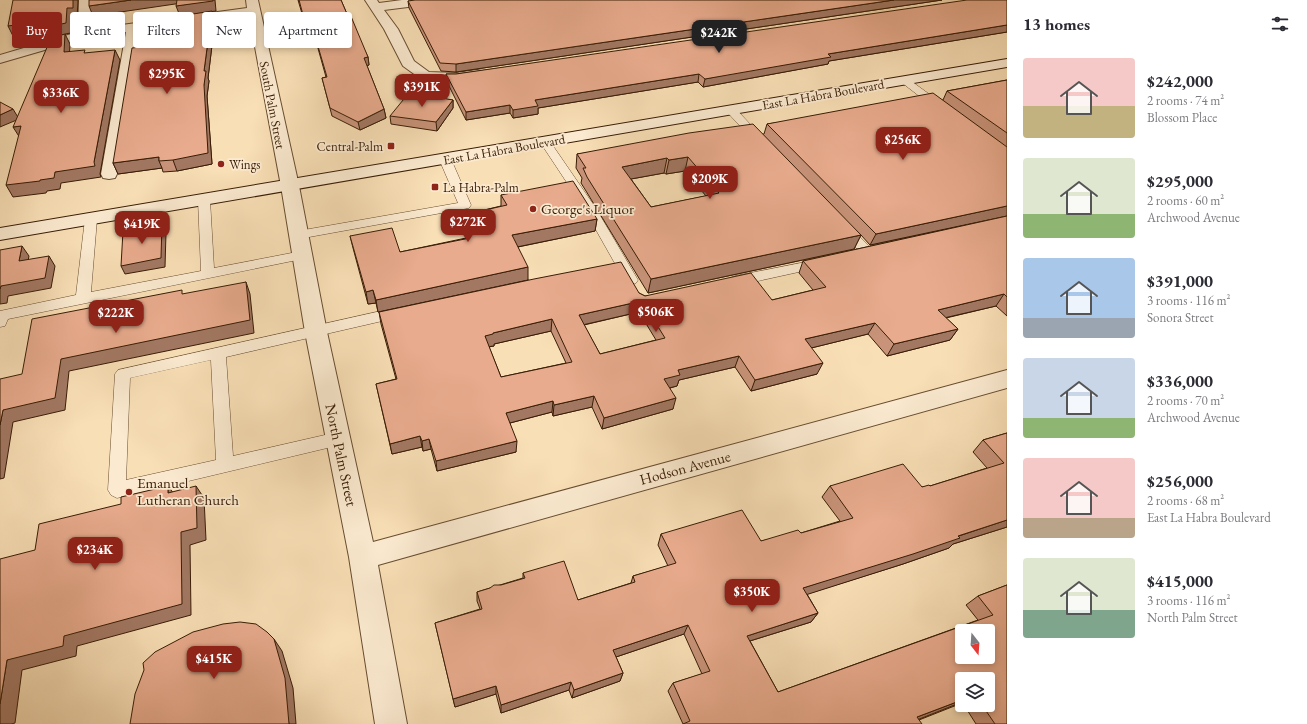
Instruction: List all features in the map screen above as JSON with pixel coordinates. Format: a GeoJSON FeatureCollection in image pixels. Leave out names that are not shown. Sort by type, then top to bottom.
{"type":"FeatureCollection","features":[{"type":"Feature","properties":{"kind":"street"},"geometry":{"type":"LineString","coordinates":[[85,0],[85,12]]}},
{"type":"Feature","properties":{"kind":"street"},"geometry":{"type":"LineString","coordinates":[[373,4],[432,0]]}},
{"type":"Feature","properties":{"kind":"street"},"geometry":{"type":"LineString","coordinates":[[373,4],[391,29],[408,63],[426,76],[456,77],[488,72]]}},
{"type":"Feature","properties":{"kind":"street"},"geometry":{"type":"LineString","coordinates":[[194,16],[253,6]]}},
{"type":"Feature","properties":{"kind":"street","name":"South Palm Street"},"geometry":{"type":"LineString","coordinates":[[253,6],[290,186]]}},
{"type":"Feature","properties":{"kind":"street"},"geometry":{"type":"LineString","coordinates":[[109,174],[133,27],[125,28]]}},
{"type":"Feature","properties":{"kind":"street"},"geometry":{"type":"LineString","coordinates":[[0,59],[70,39]]}},
{"type":"Feature","properties":{"kind":"street","name":"East La Habra Boulevard"},"geometry":{"type":"LineString","coordinates":[[0,234],[290,186],[1007,63]]}},
{"type":"Feature","properties":{"kind":"street","name":"North Palm Street"},"geometry":{"type":"LineString","coordinates":[[290,186],[316,332],[363,557],[391,724]]}},
{"type":"Feature","properties":{"kind":"street","name":"Hodson Avenue"},"geometry":{"type":"LineString","coordinates":[[363,557],[1007,378]]}},
{"type":"Feature","properties":{"kind":"lane"},"geometry":{"type":"LineString","coordinates":[[904,80],[949,113]]}},
{"type":"Feature","properties":{"kind":"lane"},"geometry":{"type":"LineString","coordinates":[[731,110],[769,150]]}},
{"type":"Feature","properties":{"kind":"lane"},"geometry":{"type":"LineString","coordinates":[[546,142],[589,207],[635,288]]}},
{"type":"Feature","properties":{"kind":"lane"},"geometry":{"type":"LineString","coordinates":[[0,322],[2,315],[208,274],[300,245],[465,205],[445,159]]}},
{"type":"Feature","properties":{"kind":"lane"},"geometry":{"type":"LineString","coordinates":[[204,200],[208,274]]}},
{"type":"Feature","properties":{"kind":"lane"},"geometry":{"type":"LineString","coordinates":[[834,218],[867,252]]}},
{"type":"Feature","properties":{"kind":"lane"},"geometry":{"type":"LineString","coordinates":[[83,299],[91,219]]}},
{"type":"Feature","properties":{"kind":"lane"},"geometry":{"type":"LineString","coordinates":[[720,284],[883,249]]}},
{"type":"Feature","properties":{"kind":"lane"},"geometry":{"type":"LineString","coordinates":[[338,439],[117,490],[123,374],[414,309]]}},
{"type":"Feature","properties":{"kind":"lane"},"geometry":{"type":"LineString","coordinates":[[218,353],[225,465]]}},
{"type":"Feature","properties":{"kind":"building"},"geometry":{"type":"Polygon","coordinates":[[[13,0],[73,0],[73,8],[67,8],[66,23],[62,24],[62,12],[12,12],[12,25],[8,26],[13,0]]]}},
{"type":"Feature","properties":{"kind":"building"},"geometry":{"type":"Polygon","coordinates":[[[89,0],[131,0],[89,6],[89,0]]]}},
{"type":"Feature","properties":{"kind":"building"},"geometry":{"type":"Polygon","coordinates":[[[177,0],[213,0],[213,1],[176,6],[177,0]]]}},
{"type":"Feature","properties":{"kind":"building"},"geometry":{"type":"Polygon","coordinates":[[[299,0],[341,0],[346,12],[302,12],[299,0]]]}},
{"type":"Feature","properties":{"kind":"building"},"geometry":{"type":"Polygon","coordinates":[[[894,0],[456,64],[440,63],[408,1],[894,0]]]}},
{"type":"Feature","properties":{"kind":"building"},"geometry":{"type":"Polygon","coordinates":[[[967,0],[1007,0],[1007,25],[828,54],[831,57],[705,79],[699,74],[535,100],[538,106],[513,110],[510,105],[466,112],[446,74],[456,74],[967,0]]]}},
{"type":"Feature","properties":{"kind":"building"},"geometry":{"type":"Polygon","coordinates":[[[202,13],[202,48],[207,48],[204,85],[208,153],[173,160],[159,161],[159,157],[113,163],[132,48],[194,48],[194,14],[202,13]]]}},
{"type":"Feature","properties":{"kind":"building"},"geometry":{"type":"Polygon","coordinates":[[[352,19],[368,57],[364,58],[384,109],[358,122],[330,108],[322,78],[327,77],[318,48],[352,48],[352,19]]]}},
{"type":"Feature","properties":{"kind":"building"},"geometry":{"type":"Polygon","coordinates":[[[65,34],[64,52],[85,50],[84,53],[115,50],[94,162],[95,166],[55,172],[54,178],[40,181],[6,185],[21,126],[13,127],[47,48],[62,48],[62,35],[65,34]]]}},
{"type":"Feature","properties":{"kind":"building"},"geometry":{"type":"Polygon","coordinates":[[[1007,80],[1007,133],[947,91],[1007,80]]]}},
{"type":"Feature","properties":{"kind":"building"},"geometry":{"type":"Polygon","coordinates":[[[933,93],[1007,147],[1007,206],[876,234],[767,124],[933,93]]]}},
{"type":"Feature","properties":{"kind":"building"},"geometry":{"type":"Polygon","coordinates":[[[408,94],[453,100],[436,122],[390,116],[408,94]]]}},
{"type":"Feature","properties":{"kind":"building"},"geometry":{"type":"Polygon","coordinates":[[[0,102],[13,109],[0,115],[0,102]]]}},
{"type":"Feature","properties":{"kind":"building"},"geometry":{"type":"Polygon","coordinates":[[[753,124],[861,235],[651,279],[587,177],[583,168],[586,168],[577,154],[689,133],[753,124]],[[688,157],[669,160],[667,158],[622,167],[651,207],[719,193],[688,157]]]}},
{"type":"Feature","properties":{"kind":"building"},"geometry":{"type":"Polygon","coordinates":[[[573,181],[597,219],[512,235],[528,267],[376,300],[373,290],[366,292],[350,236],[392,228],[400,252],[470,238],[461,217],[464,216],[463,215],[507,205],[501,195],[573,181]]]}},
{"type":"Feature","properties":{"kind":"building"},"geometry":{"type":"Polygon","coordinates":[[[1007,216],[1007,297],[1004,294],[938,310],[958,329],[894,344],[875,323],[805,339],[823,363],[755,380],[739,356],[678,370],[680,375],[664,379],[676,398],[604,418],[594,396],[554,405],[553,401],[506,413],[517,441],[436,461],[429,439],[422,441],[420,436],[390,444],[376,384],[397,379],[379,312],[621,262],[639,293],[645,296],[751,273],[772,300],[826,287],[803,261],[1007,216]],[[642,301],[579,315],[600,354],[665,338],[642,301]],[[552,319],[485,336],[501,377],[572,362],[552,319]]]}},
{"type":"Feature","properties":{"kind":"building"},"geometry":{"type":"Polygon","coordinates":[[[162,224],[161,258],[121,266],[123,231],[162,224]]]}},
{"type":"Feature","properties":{"kind":"building"},"geometry":{"type":"Polygon","coordinates":[[[22,246],[19,261],[49,256],[45,278],[1,286],[0,289],[0,250],[22,246]]]}},
{"type":"Feature","properties":{"kind":"building"},"geometry":{"type":"Polygon","coordinates":[[[246,282],[250,320],[61,359],[55,398],[3,410],[0,425],[0,379],[22,374],[32,319],[182,290],[182,294],[246,282]]]}},
{"type":"Feature","properties":{"kind":"building"},"geometry":{"type":"Polygon","coordinates":[[[1007,433],[1007,520],[958,536],[960,538],[913,554],[803,588],[818,613],[747,636],[778,692],[955,629],[955,664],[995,664],[995,624],[968,624],[993,615],[978,596],[1007,585],[1007,724],[995,724],[987,712],[995,712],[995,672],[955,672],[955,703],[917,717],[922,724],[683,724],[690,721],[673,683],[710,671],[688,625],[613,650],[623,673],[574,690],[571,682],[501,705],[496,686],[453,699],[435,623],[482,609],[477,592],[490,588],[494,585],[501,585],[525,578],[523,573],[564,561],[578,600],[635,582],[633,576],[676,563],[661,534],[742,510],[761,541],[798,530],[801,533],[853,518],[830,486],[903,464],[922,487],[930,486],[1004,463],[983,440],[1007,433]]]}},
{"type":"Feature","properties":{"kind":"building"},"geometry":{"type":"Polygon","coordinates":[[[168,486],[168,493],[196,486],[197,528],[181,532],[182,604],[64,636],[63,646],[7,660],[0,704],[0,559],[35,550],[39,524],[121,504],[121,497],[168,486]]]}},
{"type":"Feature","properties":{"kind":"building"},"geometry":{"type":"Polygon","coordinates":[[[240,622],[256,624],[274,639],[285,678],[289,724],[130,724],[135,694],[144,670],[143,663],[155,652],[193,632],[223,624],[240,622]]]}},
{"type":"Feature","properties":{"kind":"place","name":"Central-Palm"},"geometry":{"type":"Point","coordinates":[391,146]}},
{"type":"Feature","properties":{"kind":"place","name":"Wings"},"geometry":{"type":"Point","coordinates":[221,164]}},
{"type":"Feature","properties":{"kind":"place","name":"La Habra-Palm"},"geometry":{"type":"Point","coordinates":[435,187]}},
{"type":"Feature","properties":{"kind":"place","name":"George's Liquor"},"geometry":{"type":"Point","coordinates":[533,209]}},
{"type":"Feature","properties":{"kind":"place","name":"Emanuel Lutheran Church"},"geometry":{"type":"Point","coordinates":[129,492]}}]}
